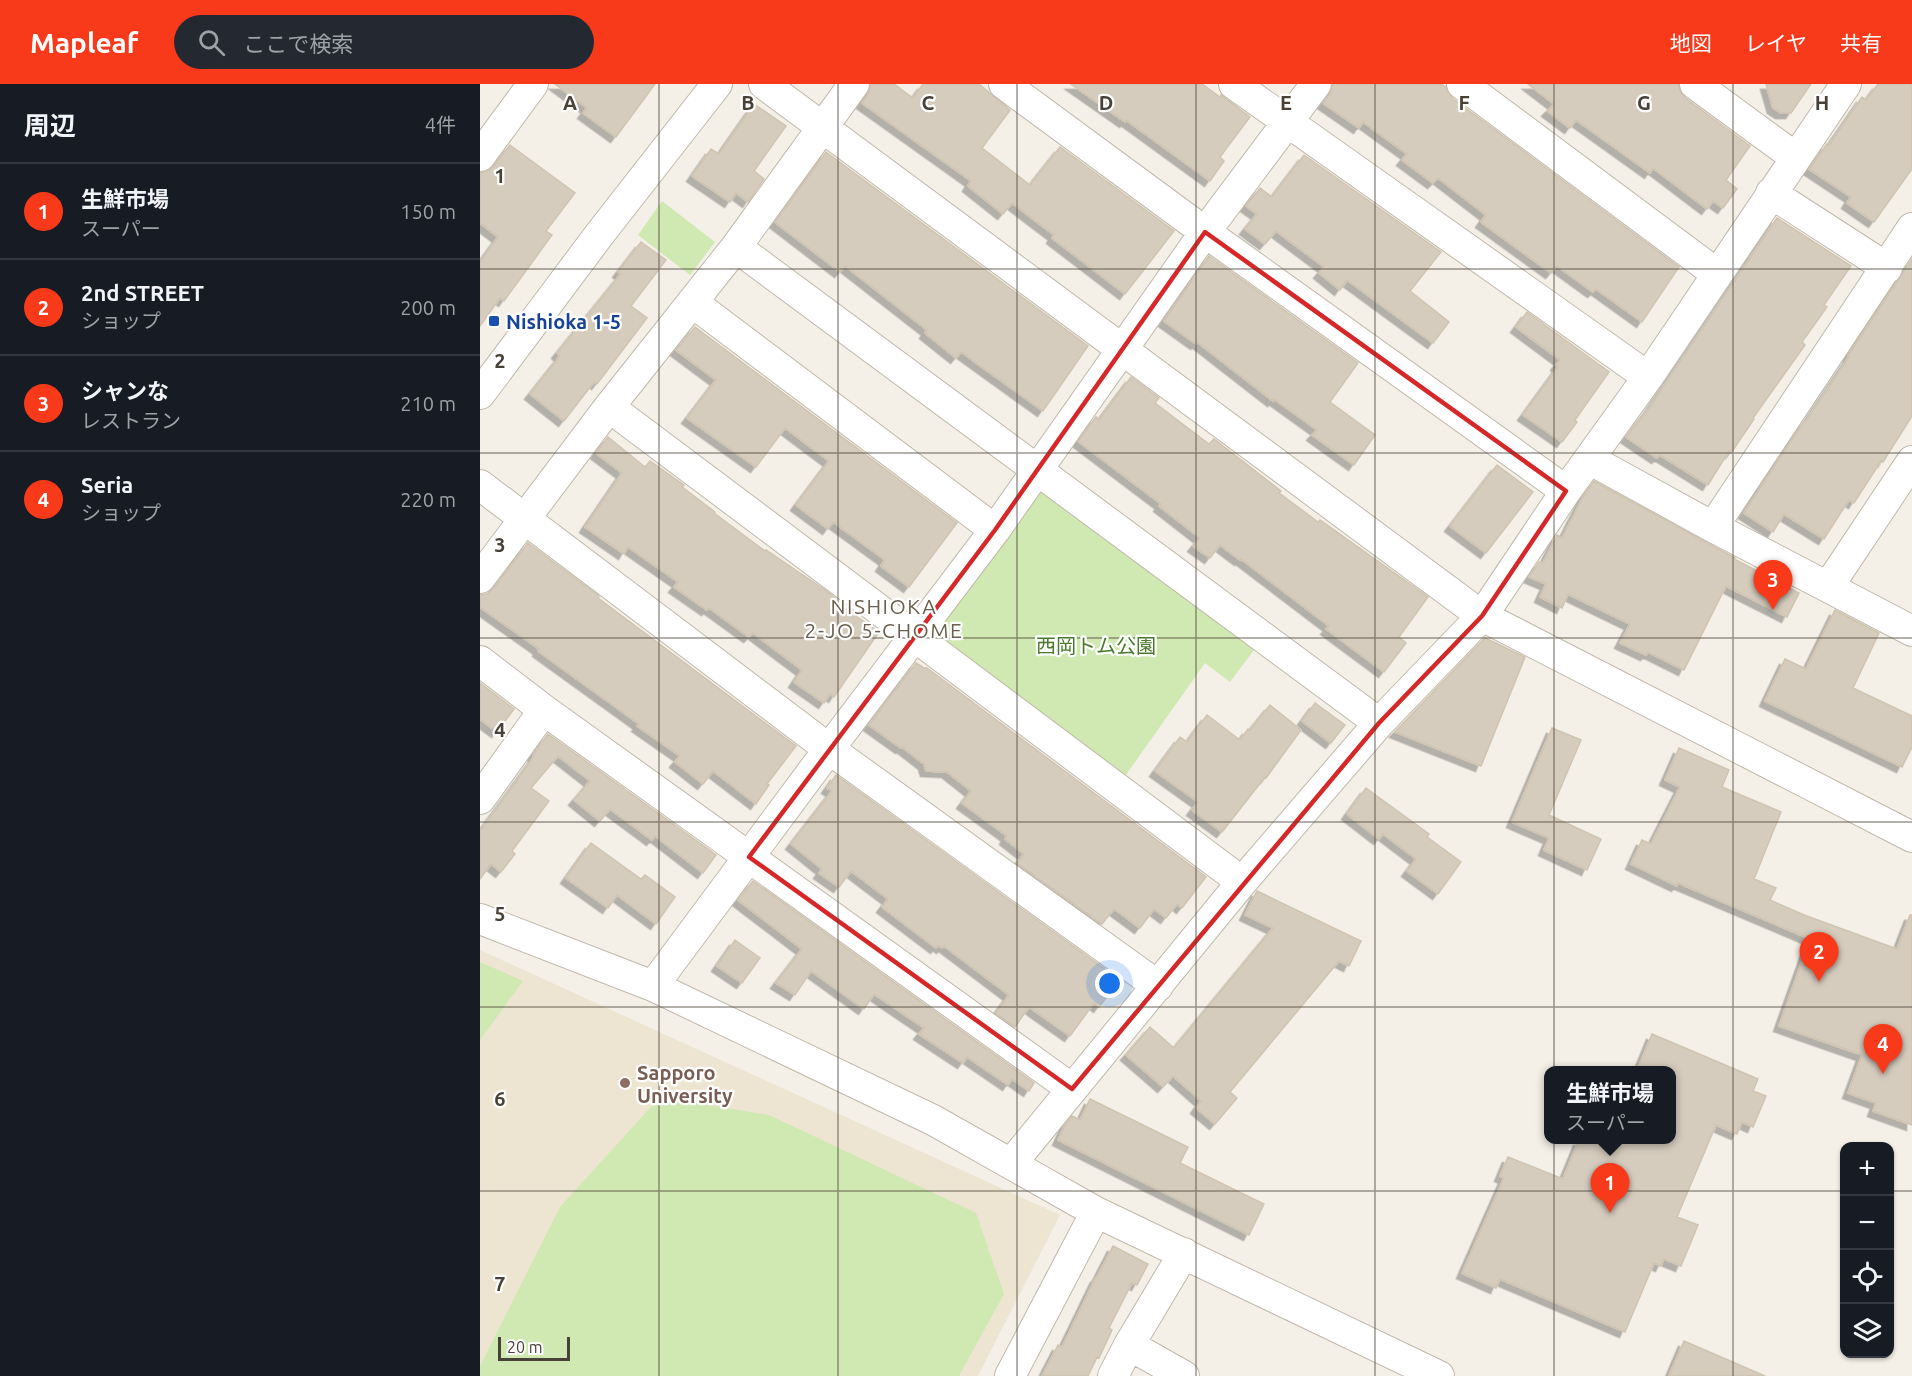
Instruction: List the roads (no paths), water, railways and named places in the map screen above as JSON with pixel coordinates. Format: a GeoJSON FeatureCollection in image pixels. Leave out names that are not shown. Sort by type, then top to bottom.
{"type":"FeatureCollection","features":[{"type":"Feature","properties":{"kind":"street"},"geometry":{"type":"LineString","coordinates":[[480,394],[599,235],[717,84]]}},
{"type":"Feature","properties":{"kind":"street"},"geometry":{"type":"LineString","coordinates":[[764,84],[1482,616],[1912,837]]}},
{"type":"Feature","properties":{"kind":"street"},"geometry":{"type":"LineString","coordinates":[[480,578],[609,407],[736,246],[854,84]]}},
{"type":"Feature","properties":{"kind":"street"},"geometry":{"type":"LineString","coordinates":[[1005,84],[1205,232],[1566,491]]}},
{"type":"Feature","properties":{"kind":"street"},"geometry":{"type":"LineString","coordinates":[[1234,84],[1648,377]]}},
{"type":"Feature","properties":{"kind":"street"},"geometry":{"type":"LineString","coordinates":[[653,986],[995,530],[1205,232],[1316,84]]}},
{"type":"Feature","properties":{"kind":"street"},"geometry":{"type":"LineString","coordinates":[[1462,84],[1717,274]]}},
{"type":"Feature","properties":{"kind":"street"},"geometry":{"type":"LineString","coordinates":[[1695,84],[1796,158]]}},
{"type":"Feature","properties":{"kind":"street"},"geometry":{"type":"LineString","coordinates":[[1011,1164],[1242,882],[1379,723],[1482,616],[1566,491],[1648,377],[1846,84]]}},
{"type":"Feature","properties":{"kind":"street"},"geometry":{"type":"LineString","coordinates":[[480,156],[524,88]]}},
{"type":"Feature","properties":{"kind":"street"},"geometry":{"type":"LineString","coordinates":[[1771,193],[1887,268]]}},
{"type":"Feature","properties":{"kind":"street"},"geometry":{"type":"LineString","coordinates":[[1713,527],[1912,228]]}},
{"type":"Feature","properties":{"kind":"street"},"geometry":{"type":"LineString","coordinates":[[736,246],[1379,723]]}},
{"type":"Feature","properties":{"kind":"street"},"geometry":{"type":"LineString","coordinates":[[692,302],[995,530]]}},
{"type":"Feature","properties":{"kind":"street"},"geometry":{"type":"LineString","coordinates":[[609,407],[1242,882]]}},
{"type":"Feature","properties":{"kind":"street"},"geometry":{"type":"LineString","coordinates":[[1589,459],[1912,631]]}},
{"type":"Feature","properties":{"kind":"street"},"geometry":{"type":"LineString","coordinates":[[1828,587],[1912,461]]}},
{"type":"Feature","properties":{"kind":"street"},"geometry":{"type":"LineString","coordinates":[[480,485],[829,749],[1158,986]]}},
{"type":"Feature","properties":{"kind":"street"},"geometry":{"type":"LineString","coordinates":[[480,661],[544,710],[1072,1089]]}},
{"type":"Feature","properties":{"kind":"street"},"geometry":{"type":"LineString","coordinates":[[480,799],[544,710]]}},
{"type":"Feature","properties":{"kind":"street"},"geometry":{"type":"LineString","coordinates":[[480,919],[653,986],[933,1120],[1096,1212],[1438,1376]]}},
{"type":"Feature","properties":{"kind":"street"},"geometry":{"type":"LineString","coordinates":[[1010,1376],[1096,1212]]}},
{"type":"Feature","properties":{"kind":"street"},"geometry":{"type":"LineString","coordinates":[[1113,1376],[1184,1253]]}},
{"type":"Feature","properties":{"kind":"street"},"geometry":{"type":"LineString","coordinates":[[1129,1345],[1184,1376]]}},
{"type":"Feature","properties":{"kind":"place","name":"Nishioka 1-5"},"geometry":{"type":"Point","coordinates":[494,321]}},
{"type":"Feature","properties":{"kind":"place","name":"シャンな"},"geometry":{"type":"Point","coordinates":[1773,610]}},
{"type":"Feature","properties":{"kind":"place","name":"2nd STREET"},"geometry":{"type":"Point","coordinates":[1819,982]}},
{"type":"Feature","properties":{"kind":"place","name":"Seria"},"geometry":{"type":"Point","coordinates":[1883,1074]}},
{"type":"Feature","properties":{"kind":"place","name":"Sapporo University"},"geometry":{"type":"Point","coordinates":[625,1083]}},
{"type":"Feature","properties":{"kind":"place","name":"生鮮市場"},"geometry":{"type":"Point","coordinates":[1610,1213]}},
{"type":"Feature","properties":{"kind":"district","name":"NISHIOKA 2-JO 5-CHOME"},"geometry":{"type":"Point","coordinates":[884,618]}},
{"type":"Feature","properties":{"kind":"park label","name":"西岡トム公園"},"geometry":{"type":"Point","coordinates":[1096,645]}}]}
